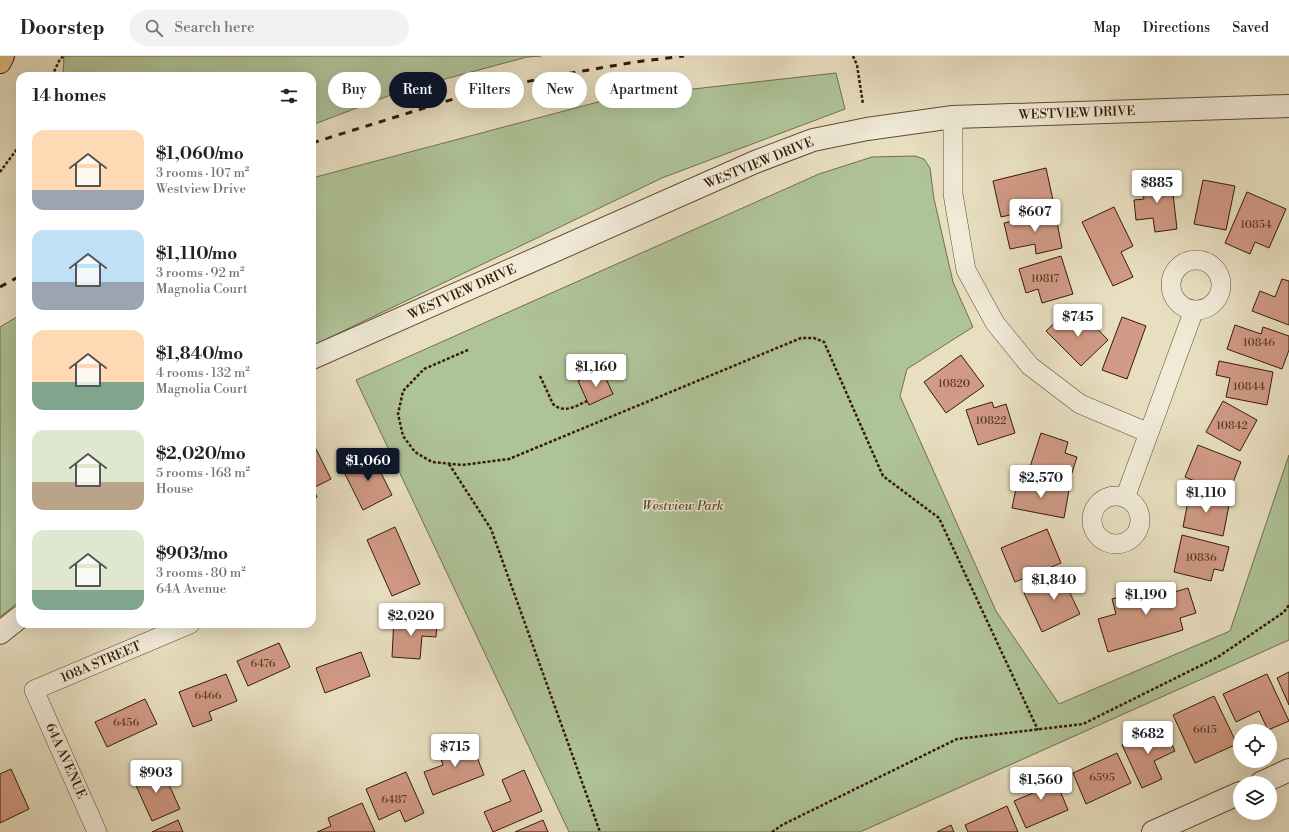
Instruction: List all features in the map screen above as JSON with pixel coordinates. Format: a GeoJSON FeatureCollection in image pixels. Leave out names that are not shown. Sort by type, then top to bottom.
{"type":"FeatureCollection","features":[{"type":"Feature","properties":{"kind":"highway"},"geometry":{"type":"LineString","coordinates":[[0,62],[3,56]]}},
{"type":"Feature","properties":{"kind":"street","name":"WESTVIEW DRIVE"},"geometry":{"type":"LineString","coordinates":[[316,356],[755,162],[813,140],[867,129],[953,117],[1289,106]]}},
{"type":"Feature","properties":{"kind":"street"},"geometry":{"type":"LineString","coordinates":[[953,117],[953,194],[966,270],[995,323],[1030,366],[1080,404],[1149,433]]}},
{"type":"Feature","properties":{"kind":"street"},"geometry":{"type":"LineString","coordinates":[[1125,498],[1194,310]]}},
{"type":"Feature","properties":{"kind":"street"},"geometry":{"type":"LineString","coordinates":[[0,633],[16,620]]}},
{"type":"Feature","properties":{"kind":"street","name":"108A STREET"},"geometry":{"type":"LineString","coordinates":[[34,690],[166,629]]}},
{"type":"Feature","properties":{"kind":"street","name":"64A AVENUE"},"geometry":{"type":"LineString","coordinates":[[34,690],[97,832]]}},
{"type":"Feature","properties":{"kind":"street"},"geometry":{"type":"LineString","coordinates":[[1276,776],[1289,770]]}},
{"type":"Feature","properties":{"kind":"street"},"geometry":{"type":"LineString","coordinates":[[1153,832],[1233,796]]}},
{"type":"Feature","properties":{"kind":"path"},"geometry":{"type":"LineString","coordinates":[[54,72],[60,59],[64,56]]}},
{"type":"Feature","properties":{"kind":"path"},"geometry":{"type":"LineString","coordinates":[[853,56],[863,104]]}},
{"type":"Feature","properties":{"kind":"path"},"geometry":{"type":"LineString","coordinates":[[0,172],[16,150]]}},
{"type":"Feature","properties":{"kind":"path"},"geometry":{"type":"LineString","coordinates":[[468,350],[424,369],[403,390],[398,414],[404,436],[415,452],[432,462],[462,465],[509,459],[801,338],[814,338],[824,342],[883,476],[939,518],[1038,730]]}},
{"type":"Feature","properties":{"kind":"path"},"geometry":{"type":"LineString","coordinates":[[540,376],[553,404],[557,408],[562,410],[587,401]]}},
{"type":"Feature","properties":{"kind":"path"},"geometry":{"type":"LineString","coordinates":[[448,464],[491,529],[600,832]]}},
{"type":"Feature","properties":{"kind":"path"},"geometry":{"type":"LineString","coordinates":[[772,832],[782,825],[957,739],[1083,724],[1218,657],[1284,612],[1289,605]]}},
{"type":"Feature","properties":{"kind":"green space"},"geometry":{"type":"Polygon","coordinates":[[[64,56],[541,56],[527,57],[471,72],[455,72],[455,76],[447,78],[447,72],[389,72],[389,96],[381,99],[381,72],[328,72],[328,108],[357,108],[316,123],[316,72],[63,72],[64,56]]]}},
{"type":"Feature","properties":{"kind":"green space"},"geometry":{"type":"Polygon","coordinates":[[[836,73],[845,109],[662,178],[316,344],[316,177],[575,108],[587,108],[587,105],[595,103],[595,108],[692,108],[692,89],[836,73]]]}},
{"type":"Feature","properties":{"kind":"green space","name":"Westview Park"},"geometry":{"type":"Polygon","coordinates":[[[915,156],[924,159],[930,168],[934,199],[953,282],[973,327],[907,369],[900,396],[996,611],[1059,704],[1230,631],[1289,455],[1289,640],[860,832],[569,832],[356,380],[819,174],[872,157],[915,156]]]}},
{"type":"Feature","properties":{"kind":"green space"},"geometry":{"type":"Polygon","coordinates":[[[16,317],[16,604],[0,617],[0,327],[16,317]]]}},
{"type":"Feature","properties":{"kind":"building"},"geometry":{"type":"Polygon","coordinates":[[[1046,168],[1054,205],[1001,217],[993,181],[1046,168]]]}},
{"type":"Feature","properties":{"kind":"building"},"geometry":{"type":"Polygon","coordinates":[[[1171,176],[1177,229],[1155,232],[1153,218],[1136,220],[1134,200],[1144,199],[1141,179],[1171,176]]]}},
{"type":"Feature","properties":{"kind":"building"},"geometry":{"type":"Polygon","coordinates":[[[1203,180],[1235,186],[1226,230],[1194,224],[1203,180]]]}},
{"type":"Feature","properties":{"kind":"building"},"geometry":{"type":"Polygon","coordinates":[[[1247,192],[1286,209],[1269,248],[1255,242],[1250,254],[1225,243],[1247,192]]]}},
{"type":"Feature","properties":{"kind":"building"},"geometry":{"type":"Polygon","coordinates":[[[1114,207],[1133,246],[1121,252],[1133,277],[1113,286],[1082,222],[1114,207]]]}},
{"type":"Feature","properties":{"kind":"building"},"geometry":{"type":"Polygon","coordinates":[[[1055,212],[1062,248],[1036,254],[1035,244],[1010,249],[1004,223],[1055,212]]]}},
{"type":"Feature","properties":{"kind":"building"},"geometry":{"type":"Polygon","coordinates":[[[1061,256],[1073,294],[1042,303],[1038,289],[1026,293],[1019,269],[1061,256]]]}},
{"type":"Feature","properties":{"kind":"building"},"geometry":{"type":"Polygon","coordinates":[[[1282,279],[1289,281],[1289,325],[1252,311],[1260,291],[1275,297],[1282,279]]]}},
{"type":"Feature","properties":{"kind":"building"},"geometry":{"type":"Polygon","coordinates":[[[1082,313],[1108,340],[1081,366],[1046,331],[1062,316],[1071,325],[1082,313]]]}},
{"type":"Feature","properties":{"kind":"building"},"geometry":{"type":"Polygon","coordinates":[[[1122,317],[1146,326],[1127,379],[1102,370],[1122,317]]]}},
{"type":"Feature","properties":{"kind":"building"},"geometry":{"type":"Polygon","coordinates":[[[1235,325],[1261,334],[1263,327],[1289,336],[1289,350],[1282,369],[1227,349],[1235,325]]]}},
{"type":"Feature","properties":{"kind":"building"},"geometry":{"type":"Polygon","coordinates":[[[961,355],[984,386],[946,413],[924,382],[961,355]]]}},
{"type":"Feature","properties":{"kind":"building"},"geometry":{"type":"Polygon","coordinates":[[[1219,361],[1273,372],[1267,405],[1226,397],[1230,378],[1216,375],[1219,361]]]}},
{"type":"Feature","properties":{"kind":"building"},"geometry":{"type":"Polygon","coordinates":[[[602,370],[613,394],[589,405],[578,381],[602,370]]]}},
{"type":"Feature","properties":{"kind":"building"},"geometry":{"type":"Polygon","coordinates":[[[1223,401],[1257,420],[1240,451],[1206,432],[1223,401]]]}},
{"type":"Feature","properties":{"kind":"building"},"geometry":{"type":"Polygon","coordinates":[[[992,402],[994,408],[1006,404],[1015,433],[978,445],[966,410],[992,402]]]}},
{"type":"Feature","properties":{"kind":"building"},"geometry":{"type":"Polygon","coordinates":[[[1041,433],[1068,442],[1065,453],[1077,457],[1069,482],[1029,470],[1041,433]]]}},
{"type":"Feature","properties":{"kind":"building"},"geometry":{"type":"Polygon","coordinates":[[[1198,445],[1241,462],[1228,495],[1185,477],[1198,445]]]}},
{"type":"Feature","properties":{"kind":"building"},"geometry":{"type":"Polygon","coordinates":[[[316,449],[331,479],[316,486],[316,449]]]}},
{"type":"Feature","properties":{"kind":"building"},"geometry":{"type":"Polygon","coordinates":[[[372,455],[392,495],[363,510],[343,470],[372,455]]]}},
{"type":"Feature","properties":{"kind":"building"},"geometry":{"type":"Polygon","coordinates":[[[1018,479],[1069,490],[1064,518],[1012,508],[1018,479]]]}},
{"type":"Feature","properties":{"kind":"building"},"geometry":{"type":"Polygon","coordinates":[[[1190,491],[1230,500],[1223,536],[1183,527],[1190,491]]]}},
{"type":"Feature","properties":{"kind":"building"},"geometry":{"type":"Polygon","coordinates":[[[395,527],[420,584],[392,596],[367,540],[395,527]]]}},
{"type":"Feature","properties":{"kind":"building"},"geometry":{"type":"Polygon","coordinates":[[[1047,529],[1061,563],[1015,582],[1001,548],[1047,529]]]}},
{"type":"Feature","properties":{"kind":"building"},"geometry":{"type":"Polygon","coordinates":[[[1182,535],[1229,547],[1223,571],[1214,569],[1211,581],[1174,572],[1182,535]]]}},
{"type":"Feature","properties":{"kind":"building"},"geometry":{"type":"Polygon","coordinates":[[[1074,569],[1081,585],[1069,591],[1080,614],[1042,632],[1024,593],[1074,569]]]}},
{"type":"Feature","properties":{"kind":"building"},"geometry":{"type":"Polygon","coordinates":[[[1168,583],[1171,593],[1188,588],[1196,613],[1180,618],[1183,630],[1108,652],[1098,619],[1116,614],[1112,599],[1168,583]]]}},
{"type":"Feature","properties":{"kind":"building"},"geometry":{"type":"Polygon","coordinates":[[[394,618],[437,621],[436,637],[422,636],[420,659],[392,657],[394,618]]]}},
{"type":"Feature","properties":{"kind":"building"},"geometry":{"type":"Polygon","coordinates":[[[279,643],[290,667],[248,686],[237,661],[279,643]]]}},
{"type":"Feature","properties":{"kind":"building"},"geometry":{"type":"Polygon","coordinates":[[[361,652],[370,676],[325,693],[316,668],[361,652]]]}},
{"type":"Feature","properties":{"kind":"building"},"geometry":{"type":"Polygon","coordinates":[[[1289,672],[1289,705],[1277,678],[1289,672]]]}},
{"type":"Feature","properties":{"kind":"building"},"geometry":{"type":"Polygon","coordinates":[[[226,674],[237,701],[209,712],[212,720],[193,727],[179,692],[226,674]]]}},
{"type":"Feature","properties":{"kind":"building"},"geometry":{"type":"Polygon","coordinates":[[[1267,674],[1289,721],[1277,726],[1277,724],[1265,724],[1259,711],[1236,722],[1223,694],[1267,674]]]}},
{"type":"Feature","properties":{"kind":"building"},"geometry":{"type":"Polygon","coordinates":[[[1214,696],[1233,736],[1233,746],[1195,763],[1173,715],[1214,696]]]}},
{"type":"Feature","properties":{"kind":"building"},"geometry":{"type":"Polygon","coordinates":[[[145,699],[157,724],[107,747],[95,722],[145,699]]]}},
{"type":"Feature","properties":{"kind":"building"},"geometry":{"type":"Polygon","coordinates":[[[1163,726],[1175,751],[1154,761],[1162,779],[1142,788],[1122,745],[1163,726]]]}},
{"type":"Feature","properties":{"kind":"building"},"geometry":{"type":"Polygon","coordinates":[[[470,739],[484,775],[433,795],[424,772],[443,765],[438,751],[470,739]]]}},
{"type":"Feature","properties":{"kind":"building"},"geometry":{"type":"Polygon","coordinates":[[[1117,753],[1131,783],[1086,804],[1073,773],[1117,753]]]}},
{"type":"Feature","properties":{"kind":"building"},"geometry":{"type":"Polygon","coordinates":[[[161,767],[180,809],[152,821],[133,779],[161,767]]]}},
{"type":"Feature","properties":{"kind":"building"},"geometry":{"type":"Polygon","coordinates":[[[11,769],[29,809],[0,823],[0,774],[11,769]]]}},
{"type":"Feature","properties":{"kind":"building"},"geometry":{"type":"Polygon","coordinates":[[[524,770],[542,811],[493,832],[484,812],[511,801],[502,780],[524,770]]]}},
{"type":"Feature","properties":{"kind":"building"},"geometry":{"type":"Polygon","coordinates":[[[1052,771],[1068,810],[1026,828],[1014,801],[1033,793],[1029,781],[1052,771]]]}},
{"type":"Feature","properties":{"kind":"building"},"geometry":{"type":"Polygon","coordinates":[[[406,772],[424,813],[405,822],[400,810],[379,820],[366,789],[406,772]]]}},
{"type":"Feature","properties":{"kind":"building"},"geometry":{"type":"Polygon","coordinates":[[[362,803],[375,832],[317,832],[331,826],[328,818],[362,803]]]}},
{"type":"Feature","properties":{"kind":"building"},"geometry":{"type":"Polygon","coordinates":[[[1007,806],[1018,832],[968,832],[965,825],[1007,806]]]}},
{"type":"Feature","properties":{"kind":"building"},"geometry":{"type":"Polygon","coordinates":[[[178,820],[183,832],[152,832],[178,820]]]}},
{"type":"Feature","properties":{"kind":"building"},"geometry":{"type":"Polygon","coordinates":[[[543,820],[548,832],[515,832],[543,820]]]}},
{"type":"Feature","properties":{"kind":"building"},"geometry":{"type":"Polygon","coordinates":[[[951,825],[954,832],[937,832],[951,825]]]}},
{"type":"Feature","properties":{"kind":"railway"},"geometry":{"type":"LineString","coordinates":[[316,142],[463,96],[548,77],[635,62],[684,56]]}},
{"type":"Feature","properties":{"kind":"railway"},"geometry":{"type":"LineString","coordinates":[[0,287],[16,278]]}}]}
